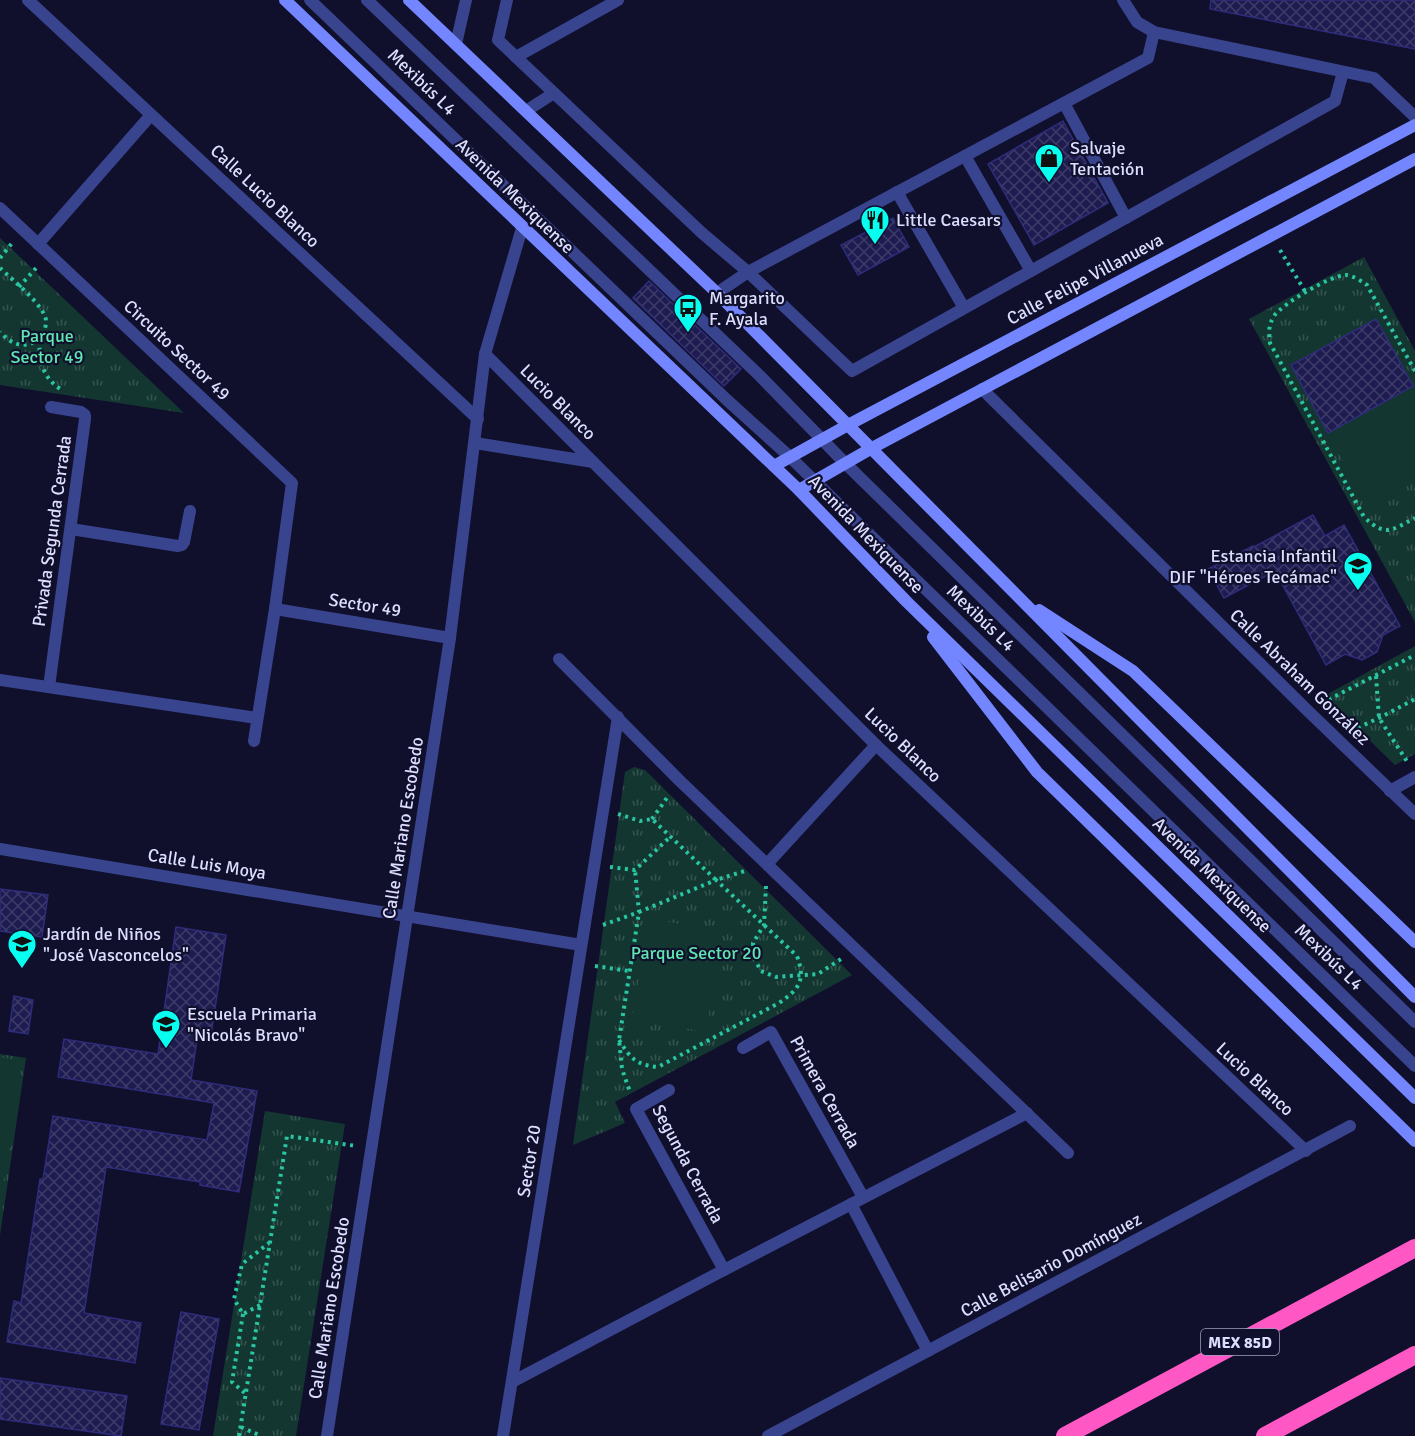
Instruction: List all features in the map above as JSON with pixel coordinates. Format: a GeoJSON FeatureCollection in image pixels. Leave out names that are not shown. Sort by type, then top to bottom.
{"type":"FeatureCollection","features":[{"type":"Feature","properties":{"kind":"highway","name":"MEX 85D"},"geometry":{"type":"LineString","coordinates":[[1065,1436],[1415,1248]]}},
{"type":"Feature","properties":{"kind":"highway"},"geometry":{"type":"LineString","coordinates":[[1265,1436],[1415,1355]]}},
{"type":"Feature","properties":{"kind":"main road","name":"Avenida Mexiquense"},"geometry":{"type":"LineString","coordinates":[[285,0],[799,490],[907,602],[1415,1098]]}},
{"type":"Feature","properties":{"kind":"main road"},"geometry":{"type":"LineString","coordinates":[[409,0],[717,293],[1415,997]]}},
{"type":"Feature","properties":{"kind":"main road","name":"Calle Felipe Villanueva"},"geometry":{"type":"LineString","coordinates":[[774,466],[1415,125]]}},
{"type":"Feature","properties":{"kind":"main road"},"geometry":{"type":"LineString","coordinates":[[799,490],[872,448],[1415,159]]}},
{"type":"Feature","properties":{"kind":"main road"},"geometry":{"type":"LineString","coordinates":[[1018,596],[1133,671],[1415,942]]}},
{"type":"Feature","properties":{"kind":"main road"},"geometry":{"type":"LineString","coordinates":[[907,602],[1037,772],[1415,1141]]}},
{"type":"Feature","properties":{"kind":"street","name":"Calle Lucio Blanco"},"geometry":{"type":"LineString","coordinates":[[28,0],[478,419]]}},
{"type":"Feature","properties":{"kind":"street","name":"Mexibús L4"},"geometry":{"type":"LineString","coordinates":[[310,0],[727,400],[790,457],[1415,1066]]}},
{"type":"Feature","properties":{"kind":"street","name":"Mexibús L4"},"geometry":{"type":"LineString","coordinates":[[368,0],[760,376],[845,463],[1415,1022]]}},
{"type":"Feature","properties":{"kind":"street"},"geometry":{"type":"LineString","coordinates":[[456,44],[466,0]]}},
{"type":"Feature","properties":{"kind":"street"},"geometry":{"type":"LineString","coordinates":[[507,0],[498,40],[852,371],[1335,101],[1343,72]]}},
{"type":"Feature","properties":{"kind":"street"},"geometry":{"type":"LineString","coordinates":[[516,57],[618,0]]}},
{"type":"Feature","properties":{"kind":"street"},"geometry":{"type":"LineString","coordinates":[[1123,0],[1137,21],[1154,32],[1374,78],[1415,117]]}},
{"type":"Feature","properties":{"kind":"street"},"geometry":{"type":"LineString","coordinates":[[717,293],[748,272],[1148,58],[1154,32]]}},
{"type":"Feature","properties":{"kind":"street"},"geometry":{"type":"LineString","coordinates":[[526,111],[554,93]]}},
{"type":"Feature","properties":{"kind":"street"},"geometry":{"type":"LineString","coordinates":[[1064,103],[1126,218]]}},
{"type":"Feature","properties":{"kind":"street"},"geometry":{"type":"LineString","coordinates":[[38,244],[151,115]]}},
{"type":"Feature","properties":{"kind":"street"},"geometry":{"type":"LineString","coordinates":[[965,156],[1031,271]]}},
{"type":"Feature","properties":{"kind":"street"},"geometry":{"type":"LineString","coordinates":[[897,192],[964,308]]}},
{"type":"Feature","properties":{"kind":"street","name":"Circuito Sector 49"},"geometry":{"type":"LineString","coordinates":[[0,208],[292,483],[275,609]]}},
{"type":"Feature","properties":{"kind":"street","name":"Calle Mariano Escobedo"},"geometry":{"type":"LineString","coordinates":[[327,1436],[450,638],[485,354],[522,228]]}},
{"type":"Feature","properties":{"kind":"street","name":"Lucio Blanco"},"geometry":{"type":"LineString","coordinates":[[485,354],[876,745],[1306,1151]]}},
{"type":"Feature","properties":{"kind":"street","name":"Calle Abraham González"},"geometry":{"type":"LineString","coordinates":[[982,389],[1415,814]]}},
{"type":"Feature","properties":{"kind":"street","name":"Privada Segunda Cerrada"},"geometry":{"type":"LineString","coordinates":[[49,687],[85,419],[81,411],[51,407]]}},
{"type":"Feature","properties":{"kind":"street"},"geometry":{"type":"LineString","coordinates":[[475,443],[593,462]]}},
{"type":"Feature","properties":{"kind":"street"},"geometry":{"type":"LineString","coordinates":[[70,529],[178,546],[184,542],[190,511]]}},
{"type":"Feature","properties":{"kind":"street"},"geometry":{"type":"LineString","coordinates":[[254,741],[275,609]]}},
{"type":"Feature","properties":{"kind":"street","name":"Sector 49"},"geometry":{"type":"LineString","coordinates":[[275,609],[450,638]]}},
{"type":"Feature","properties":{"kind":"street"},"geometry":{"type":"LineString","coordinates":[[559,659],[679,780],[1068,1153]]}},
{"type":"Feature","properties":{"kind":"street"},"geometry":{"type":"LineString","coordinates":[[0,680],[257,718]]}},
{"type":"Feature","properties":{"kind":"street","name":"Sector 20"},"geometry":{"type":"LineString","coordinates":[[503,1436],[618,717]]}},
{"type":"Feature","properties":{"kind":"street"},"geometry":{"type":"LineString","coordinates":[[768,863],[876,745]]}},
{"type":"Feature","properties":{"kind":"street"},"geometry":{"type":"LineString","coordinates":[[1390,791],[1415,777]]}},
{"type":"Feature","properties":{"kind":"street","name":"Calle Luis Moya"},"geometry":{"type":"LineString","coordinates":[[0,849],[408,915]]}},
{"type":"Feature","properties":{"kind":"street"},"geometry":{"type":"LineString","coordinates":[[408,915],[581,945]]}},
{"type":"Feature","properties":{"kind":"street","name":"Primera Cerrada"},"geometry":{"type":"LineString","coordinates":[[743,1048],[771,1032],[863,1197]]}},
{"type":"Feature","properties":{"kind":"street","name":"Segunda Cerrada"},"geometry":{"type":"LineString","coordinates":[[669,1090],[636,1108],[724,1270]]}},
{"type":"Feature","properties":{"kind":"street"},"geometry":{"type":"LineString","coordinates":[[512,1382],[1027,1113]]}},
{"type":"Feature","properties":{"kind":"street","name":"Calle Belisario Domínguez"},"geometry":{"type":"LineString","coordinates":[[768,1436],[1350,1126]]}},
{"type":"Feature","properties":{"kind":"street"},"geometry":{"type":"LineString","coordinates":[[851,1204],[928,1351]]}},
{"type":"Feature","properties":{"kind":"path"},"geometry":{"type":"LineString","coordinates":[[1270,236],[1306,293]]}},
{"type":"Feature","properties":{"kind":"path"},"geometry":{"type":"LineString","coordinates":[[19,286],[48,255]]}},
{"type":"Feature","properties":{"kind":"path"},"geometry":{"type":"LineString","coordinates":[[0,268],[45,315],[46,323],[39,340],[40,360],[45,376],[64,391],[64,410]]}},
{"type":"Feature","properties":{"kind":"path"},"geometry":{"type":"LineString","coordinates":[[1415,371],[1367,285],[1346,275],[1330,279],[1279,309],[1269,329],[1270,343],[1364,517],[1384,531],[1394,529],[1415,518]]}},
{"type":"Feature","properties":{"kind":"path"},"geometry":{"type":"LineString","coordinates":[[0,332],[15,345],[23,346],[39,340]]}},
{"type":"Feature","properties":{"kind":"path"},"geometry":{"type":"LineString","coordinates":[[1307,710],[1415,656]]}},
{"type":"Feature","properties":{"kind":"path"},"geometry":{"type":"LineString","coordinates":[[1376,676],[1379,718],[1409,765]]}},
{"type":"Feature","properties":{"kind":"path"},"geometry":{"type":"LineString","coordinates":[[1335,737],[1415,699]]}},
{"type":"Feature","properties":{"kind":"path"},"geometry":{"type":"LineString","coordinates":[[604,810],[640,821],[652,819],[679,780]]}},
{"type":"Feature","properties":{"kind":"path"},"geometry":{"type":"LineString","coordinates":[[619,1040],[630,1058],[644,1065],[658,1067],[779,1003],[792,994],[801,980],[801,969],[797,956],[652,819]]}},
{"type":"Feature","properties":{"kind":"path"},"geometry":{"type":"LineString","coordinates":[[635,870],[670,836]]}},
{"type":"Feature","properties":{"kind":"path"},"geometry":{"type":"LineString","coordinates":[[584,932],[716,880],[768,863],[764,925],[753,943],[754,958],[761,971],[776,977],[818,975],[856,948]]}},
{"type":"Feature","properties":{"kind":"path"},"geometry":{"type":"LineString","coordinates":[[594,865],[635,870]]}},
{"type":"Feature","properties":{"kind":"path"},"geometry":{"type":"LineString","coordinates":[[635,870],[639,912],[619,1040],[622,1069],[636,1108]]}},
{"type":"Feature","properties":{"kind":"path"},"geometry":{"type":"LineString","coordinates":[[578,963],[629,971]]}},
{"type":"Feature","properties":{"kind":"path"},"geometry":{"type":"LineString","coordinates":[[239,1436],[287,1136],[372,1148]]}},
{"type":"Feature","properties":{"kind":"path"},"geometry":{"type":"LineString","coordinates":[[246,1394],[232,1382],[243,1314],[234,1299],[242,1264],[270,1243]]}},
{"type":"Feature","properties":{"kind":"path"},"geometry":{"type":"LineString","coordinates":[[243,1314],[260,1305]]}},
{"type":"Feature","properties":{"kind":"path"},"geometry":{"type":"LineString","coordinates":[[241,1427],[261,1436]]}},
{"type":"Feature","properties":{"kind":"green space","name":"Parque Sector 49"},"geometry":{"type":"Polygon","coordinates":[[[0,238],[184,413],[0,385],[0,238]]]}},
{"type":"Feature","properties":{"kind":"green space"},"geometry":{"type":"Polygon","coordinates":[[[1364,257],[1415,351],[1415,622],[1249,319],[1364,257]]]}},
{"type":"Feature","properties":{"kind":"green space"},"geometry":{"type":"Polygon","coordinates":[[[1413,386],[1415,390],[1415,475],[1365,502],[1328,433],[1413,386]]]}},
{"type":"Feature","properties":{"kind":"green space"},"geometry":{"type":"Polygon","coordinates":[[[1415,646],[1415,754],[1395,765],[1324,696],[1415,646]]]}},
{"type":"Feature","properties":{"kind":"green space","name":"Parque Sector 20"},"geometry":{"type":"Polygon","coordinates":[[[634,767],[645,770],[852,975],[615,1102],[625,1123],[573,1145],[625,772],[634,767]]]}},
{"type":"Feature","properties":{"kind":"green space"},"geometry":{"type":"Polygon","coordinates":[[[649,919],[723,931],[706,1032],[632,1019],[649,919]]]}},
{"type":"Feature","properties":{"kind":"green space"},"geometry":{"type":"Polygon","coordinates":[[[0,1054],[26,1058],[0,1235],[0,1054]]]}},
{"type":"Feature","properties":{"kind":"green space"},"geometry":{"type":"Polygon","coordinates":[[[0,1057],[22,1061],[0,1203],[0,1057]]]}},
{"type":"Feature","properties":{"kind":"green space"},"geometry":{"type":"Polygon","coordinates":[[[265,1111],[345,1124],[296,1436],[213,1436],[265,1111]]]}},
{"type":"Feature","properties":{"kind":"building"},"geometry":{"type":"Polygon","coordinates":[[[1211,0],[1415,0],[1415,49],[1210,9],[1211,0]]]}},
{"type":"Feature","properties":{"kind":"building","name":"Salvaje Tentación"},"geometry":{"type":"Polygon","coordinates":[[[1063,121],[1108,203],[1034,245],[988,164],[1063,121]]]}},
{"type":"Feature","properties":{"kind":"building","name":"Little Caesars"},"geometry":{"type":"Polygon","coordinates":[[[893,218],[909,247],[858,275],[841,245],[893,218]]]}},
{"type":"Feature","properties":{"kind":"building"},"geometry":{"type":"Polygon","coordinates":[[[649,281],[741,369],[724,386],[633,298],[649,281]]]}},
{"type":"Feature","properties":{"kind":"building"},"geometry":{"type":"Polygon","coordinates":[[[1376,319],[1413,386],[1328,433],[1291,365],[1376,319]]]}},
{"type":"Feature","properties":{"kind":"building","name":"Estancia Infantil DIF \"Héroes Tecámac\""},"geometry":{"type":"Polygon","coordinates":[[[1313,515],[1325,536],[1344,525],[1400,626],[1383,635],[1377,652],[1362,660],[1345,654],[1326,665],[1275,571],[1224,598],[1208,569],[1313,515]]]}},
{"type":"Feature","properties":{"kind":"building"},"geometry":{"type":"Polygon","coordinates":[[[0,889],[48,895],[42,937],[0,931],[0,889]]]}},
{"type":"Feature","properties":{"kind":"building"},"geometry":{"type":"Polygon","coordinates":[[[176,927],[226,935],[211,1035],[198,1033],[191,1080],[257,1091],[239,1192],[200,1185],[200,1182],[106,1167],[84,1313],[141,1323],[135,1363],[7,1342],[14,1301],[21,1303],[40,1179],[43,1179],[53,1116],[207,1140],[214,1103],[58,1077],[64,1039],[158,1054],[176,927]]]}},
{"type":"Feature","properties":{"kind":"building"},"geometry":{"type":"Polygon","coordinates":[[[14,996],[33,1000],[28,1034],[9,1031],[14,996]]]}},
{"type":"Feature","properties":{"kind":"building"},"geometry":{"type":"Polygon","coordinates":[[[181,1312],[219,1319],[199,1430],[161,1424],[181,1312]]]}},
{"type":"Feature","properties":{"kind":"building"},"geometry":{"type":"Polygon","coordinates":[[[0,1378],[127,1396],[121,1436],[0,1419],[0,1378]]]}},
{"type":"Feature","properties":{"kind":"place","name":"Salvaje Tentación"},"geometry":{"type":"Point","coordinates":[1049,184]}},
{"type":"Feature","properties":{"kind":"place","name":"Little Caesars"},"geometry":{"type":"Point","coordinates":[875,246]}},
{"type":"Feature","properties":{"kind":"place","name":"Margarito F. Ayala"},"geometry":{"type":"Point","coordinates":[688,334]}},
{"type":"Feature","properties":{"kind":"place","name":"Estancia Infantil DIF \"Héroes Tecámac\""},"geometry":{"type":"Point","coordinates":[1358,592]}},
{"type":"Feature","properties":{"kind":"place","name":"Jardín de Niños \"José Vasconcelos\""},"geometry":{"type":"Point","coordinates":[22,970]}},
{"type":"Feature","properties":{"kind":"place","name":"Escuela Primaria \"Nicolás Bravo\""},"geometry":{"type":"Point","coordinates":[166,1050]}}]}
